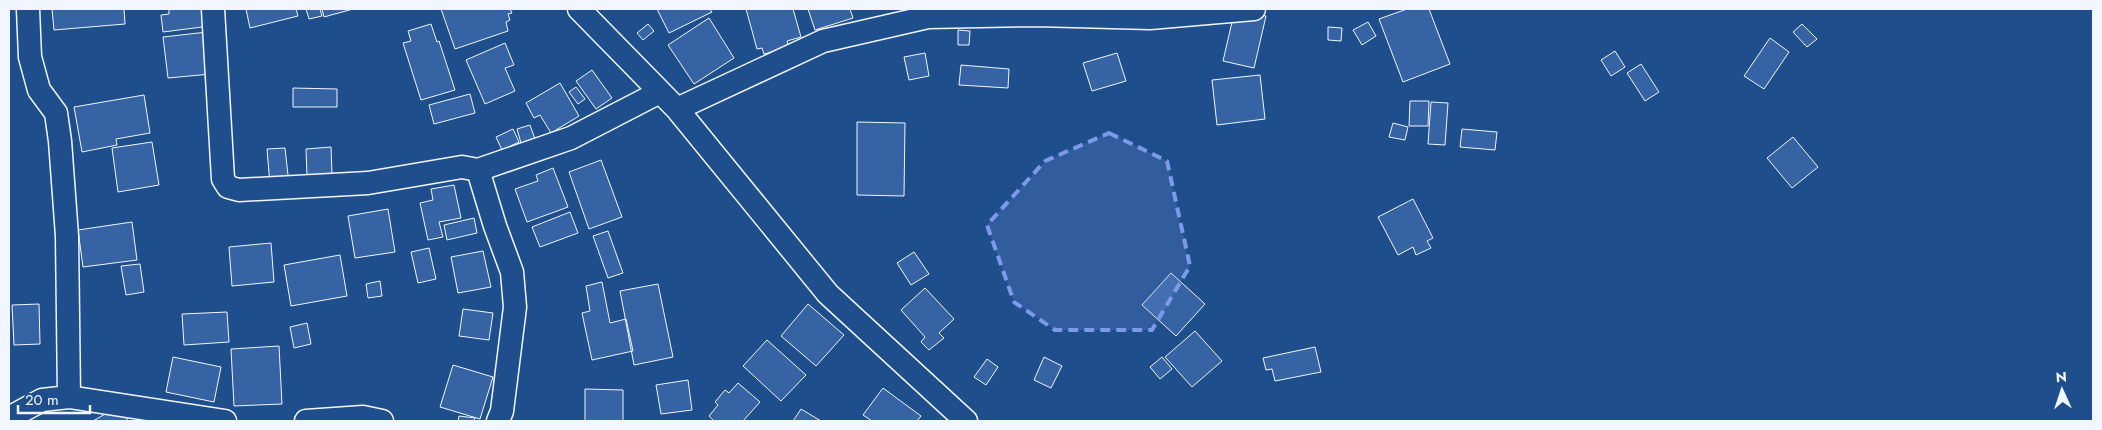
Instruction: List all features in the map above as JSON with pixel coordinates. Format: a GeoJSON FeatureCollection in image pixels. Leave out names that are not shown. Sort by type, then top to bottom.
{"type":"FeatureCollection","features":[{"type":"Feature","properties":{"kind":"street"},"geometry":{"type":"LineString","coordinates":[[28,9],[30,57],[39,90],[56,112],[60,141],[67,236],[69,397]]}},
{"type":"Feature","properties":{"kind":"street"},"geometry":{"type":"LineString","coordinates":[[213,9],[223,179],[228,187],[239,190],[368,183],[462,167],[478,170],[571,138],[660,92]]}},
{"type":"Feature","properties":{"kind":"street"},"geometry":{"type":"LineString","coordinates":[[579,9],[677,109],[828,294],[965,421]]}},
{"type":"Feature","properties":{"kind":"street"},"geometry":{"type":"LineString","coordinates":[[677,109],[823,41],[928,17],[1036,12],[1151,13],[1254,9]]}},
{"type":"Feature","properties":{"kind":"street"},"geometry":{"type":"LineString","coordinates":[[478,170],[495,226],[512,272],[515,307],[502,411],[498,421]]}},
{"type":"Feature","properties":{"kind":"street"},"geometry":{"type":"LineString","coordinates":[[9,418],[42,400],[69,397],[226,421]]}},
{"type":"Feature","properties":{"kind":"street"},"geometry":{"type":"LineString","coordinates":[[306,421],[363,417],[382,421]]}},
{"type":"Feature","properties":{"kind":"highlighted area"},"geometry":{"type":"Polygon","coordinates":[[[1109,133],[1167,161],[1190,266],[1152,330],[1055,330],[1014,302],[987,225],[1045,161],[1109,133]]]}},
{"type":"Feature","properties":{"kind":"building"},"geometry":{"type":"Polygon","coordinates":[[[52,9],[124,9],[125,24],[54,30],[52,9]]]}},
{"type":"Feature","properties":{"kind":"building"},"geometry":{"type":"Polygon","coordinates":[[[169,9],[208,9],[210,26],[163,32],[161,15],[169,14],[169,9]]]}},
{"type":"Feature","properties":{"kind":"building"},"geometry":{"type":"Polygon","coordinates":[[[246,9],[296,9],[298,16],[250,28],[246,9]]]}},
{"type":"Feature","properties":{"kind":"building"},"geometry":{"type":"Polygon","coordinates":[[[306,9],[320,9],[322,16],[309,19],[306,9]]]}},
{"type":"Feature","properties":{"kind":"building"},"geometry":{"type":"Polygon","coordinates":[[[322,9],[353,9],[324,17],[322,9]]]}},
{"type":"Feature","properties":{"kind":"building"},"geometry":{"type":"Polygon","coordinates":[[[441,9],[510,9],[512,13],[508,14],[510,20],[506,22],[508,31],[455,49],[441,9]]]}},
{"type":"Feature","properties":{"kind":"building"},"geometry":{"type":"Polygon","coordinates":[[[657,9],[710,9],[712,12],[669,33],[657,9]]]}},
{"type":"Feature","properties":{"kind":"building"},"geometry":{"type":"Polygon","coordinates":[[[746,9],[793,9],[801,37],[787,41],[789,48],[764,54],[762,48],[757,49],[746,9]]]}},
{"type":"Feature","properties":{"kind":"building"},"geometry":{"type":"Polygon","coordinates":[[[808,9],[850,9],[853,18],[815,30],[808,9]]]}},
{"type":"Feature","properties":{"kind":"building"},"geometry":{"type":"Polygon","coordinates":[[[1235,9],[1266,16],[1254,68],[1223,61],[1235,9]]]}},
{"type":"Feature","properties":{"kind":"building"},"geometry":{"type":"Polygon","coordinates":[[[1407,9],[1429,9],[1450,64],[1403,82],[1379,19],[1407,9]]]}},
{"type":"Feature","properties":{"kind":"building"},"geometry":{"type":"Polygon","coordinates":[[[709,18],[734,58],[694,84],[668,45],[709,18]]]}},
{"type":"Feature","properties":{"kind":"building"},"geometry":{"type":"Polygon","coordinates":[[[1368,22],[1376,36],[1362,45],[1353,30],[1368,22]]]}},
{"type":"Feature","properties":{"kind":"building"},"geometry":{"type":"Polygon","coordinates":[[[431,24],[437,42],[439,41],[455,90],[421,100],[403,43],[411,41],[408,31],[431,24]]]}},
{"type":"Feature","properties":{"kind":"building"},"geometry":{"type":"Polygon","coordinates":[[[648,24],[654,31],[643,40],[637,33],[648,24]]]}},
{"type":"Feature","properties":{"kind":"building"},"geometry":{"type":"Polygon","coordinates":[[[1802,24],[1817,39],[1807,47],[1793,32],[1802,24]]]}},
{"type":"Feature","properties":{"kind":"building"},"geometry":{"type":"Polygon","coordinates":[[[1328,27],[1342,28],[1341,41],[1328,40],[1328,27]]]}},
{"type":"Feature","properties":{"kind":"building"},"geometry":{"type":"Polygon","coordinates":[[[958,30],[970,31],[969,45],[958,45],[958,30]]]}},
{"type":"Feature","properties":{"kind":"building"},"geometry":{"type":"Polygon","coordinates":[[[207,32],[211,74],[168,78],[163,37],[207,32]]]}},
{"type":"Feature","properties":{"kind":"building"},"geometry":{"type":"Polygon","coordinates":[[[1770,38],[1789,52],[1764,89],[1744,76],[1770,38]]]}},
{"type":"Feature","properties":{"kind":"building"},"geometry":{"type":"Polygon","coordinates":[[[505,43],[514,65],[505,68],[515,91],[485,104],[466,60],[505,43]]]}},
{"type":"Feature","properties":{"kind":"building"},"geometry":{"type":"Polygon","coordinates":[[[1615,51],[1625,67],[1611,76],[1601,60],[1615,51]]]}},
{"type":"Feature","properties":{"kind":"building"},"geometry":{"type":"Polygon","coordinates":[[[925,53],[929,76],[909,80],[904,57],[925,53]]]}},
{"type":"Feature","properties":{"kind":"building"},"geometry":{"type":"Polygon","coordinates":[[[1117,53],[1126,81],[1092,91],[1083,63],[1117,53]]]}},
{"type":"Feature","properties":{"kind":"building"},"geometry":{"type":"Polygon","coordinates":[[[1641,64],[1659,92],[1645,101],[1627,73],[1641,64]]]}},
{"type":"Feature","properties":{"kind":"building"},"geometry":{"type":"Polygon","coordinates":[[[961,65],[1009,69],[1008,88],[959,85],[961,65]]]}},
{"type":"Feature","properties":{"kind":"building"},"geometry":{"type":"Polygon","coordinates":[[[592,70],[612,98],[596,109],[576,81],[592,70]]]}},
{"type":"Feature","properties":{"kind":"building"},"geometry":{"type":"Polygon","coordinates":[[[1260,75],[1265,119],[1217,125],[1212,80],[1260,75]]]}},
{"type":"Feature","properties":{"kind":"building"},"geometry":{"type":"Polygon","coordinates":[[[560,83],[579,116],[551,133],[540,115],[534,118],[526,103],[560,83]]]}},
{"type":"Feature","properties":{"kind":"building"},"geometry":{"type":"Polygon","coordinates":[[[576,87],[585,99],[578,104],[569,92],[576,87]]]}},
{"type":"Feature","properties":{"kind":"building"},"geometry":{"type":"Polygon","coordinates":[[[293,88],[337,89],[337,107],[293,107],[293,88]]]}},
{"type":"Feature","properties":{"kind":"building"},"geometry":{"type":"Polygon","coordinates":[[[470,94],[475,113],[434,124],[429,105],[470,94]]]}},
{"type":"Feature","properties":{"kind":"building"},"geometry":{"type":"Polygon","coordinates":[[[144,95],[150,133],[116,139],[117,145],[82,152],[74,107],[144,95]]]}},
{"type":"Feature","properties":{"kind":"building"},"geometry":{"type":"Polygon","coordinates":[[[1410,101],[1429,101],[1428,126],[1409,126],[1410,101]]]}},
{"type":"Feature","properties":{"kind":"building"},"geometry":{"type":"Polygon","coordinates":[[[1431,102],[1448,103],[1445,145],[1428,144],[1431,102]]]}},
{"type":"Feature","properties":{"kind":"building"},"geometry":{"type":"Polygon","coordinates":[[[857,122],[905,123],[904,196],[857,195],[857,122]]]}},
{"type":"Feature","properties":{"kind":"building"},"geometry":{"type":"Polygon","coordinates":[[[1393,123],[1408,127],[1405,140],[1389,137],[1393,123]]]}},
{"type":"Feature","properties":{"kind":"building"},"geometry":{"type":"Polygon","coordinates":[[[530,125],[535,139],[521,143],[517,129],[530,125]]]}},
{"type":"Feature","properties":{"kind":"building"},"geometry":{"type":"Polygon","coordinates":[[[513,129],[519,142],[502,150],[496,137],[513,129]]]}},
{"type":"Feature","properties":{"kind":"building"},"geometry":{"type":"Polygon","coordinates":[[[1462,129],[1497,132],[1495,150],[1460,147],[1462,129]]]}},
{"type":"Feature","properties":{"kind":"building"},"geometry":{"type":"Polygon","coordinates":[[[1793,137],[1818,167],[1792,188],[1767,158],[1793,137]]]}},
{"type":"Feature","properties":{"kind":"building"},"geometry":{"type":"Polygon","coordinates":[[[152,142],[159,185],[118,192],[112,148],[152,142]]]}},
{"type":"Feature","properties":{"kind":"building"},"geometry":{"type":"Polygon","coordinates":[[[331,147],[332,174],[307,175],[306,149],[331,147]]]}},
{"type":"Feature","properties":{"kind":"building"},"geometry":{"type":"Polygon","coordinates":[[[285,148],[289,184],[270,185],[267,149],[285,148]]]}},
{"type":"Feature","properties":{"kind":"building"},"geometry":{"type":"Polygon","coordinates":[[[601,160],[622,217],[589,229],[569,172],[601,160]]]}},
{"type":"Feature","properties":{"kind":"building"},"geometry":{"type":"Polygon","coordinates":[[[553,168],[568,207],[527,222],[515,189],[538,181],[536,175],[553,168]]]}},
{"type":"Feature","properties":{"kind":"building"},"geometry":{"type":"Polygon","coordinates":[[[454,185],[461,218],[439,222],[443,237],[428,240],[420,203],[433,200],[431,189],[454,185]]]}},
{"type":"Feature","properties":{"kind":"building"},"geometry":{"type":"Polygon","coordinates":[[[1413,199],[1433,238],[1427,241],[1431,248],[1416,255],[1413,247],[1398,255],[1378,217],[1413,199]]]}},
{"type":"Feature","properties":{"kind":"building"},"geometry":{"type":"Polygon","coordinates":[[[388,209],[395,252],[355,258],[348,216],[388,209]]]}},
{"type":"Feature","properties":{"kind":"building"},"geometry":{"type":"Polygon","coordinates":[[[570,212],[578,233],[540,247],[532,227],[570,212]]]}},
{"type":"Feature","properties":{"kind":"building"},"geometry":{"type":"Polygon","coordinates":[[[474,218],[477,233],[447,240],[444,225],[474,218]]]}},
{"type":"Feature","properties":{"kind":"building"},"geometry":{"type":"Polygon","coordinates":[[[132,222],[137,260],[83,267],[78,230],[132,222]]]}},
{"type":"Feature","properties":{"kind":"building"},"geometry":{"type":"Polygon","coordinates":[[[608,231],[623,273],[608,278],[593,236],[608,231]]]}},
{"type":"Feature","properties":{"kind":"building"},"geometry":{"type":"Polygon","coordinates":[[[271,243],[274,282],[232,286],[229,247],[271,243]]]}},
{"type":"Feature","properties":{"kind":"building"},"geometry":{"type":"Polygon","coordinates":[[[429,248],[436,279],[418,283],[411,252],[429,248]]]}},
{"type":"Feature","properties":{"kind":"building"},"geometry":{"type":"Polygon","coordinates":[[[483,251],[491,287],[458,293],[451,257],[483,251]]]}},
{"type":"Feature","properties":{"kind":"building"},"geometry":{"type":"Polygon","coordinates":[[[914,252],[929,274],[911,285],[897,263],[914,252]]]}},
{"type":"Feature","properties":{"kind":"building"},"geometry":{"type":"Polygon","coordinates":[[[340,255],[347,296],[291,306],[284,265],[340,255]]]}},
{"type":"Feature","properties":{"kind":"building"},"geometry":{"type":"Polygon","coordinates":[[[140,264],[144,292],[126,295],[121,266],[140,264]]]}},
{"type":"Feature","properties":{"kind":"building"},"geometry":{"type":"Polygon","coordinates":[[[1171,273],[1205,304],[1176,336],[1142,305],[1171,273]]]}},
{"type":"Feature","properties":{"kind":"building"},"geometry":{"type":"Polygon","coordinates":[[[380,281],[382,296],[368,298],[366,284],[380,281]]]}},
{"type":"Feature","properties":{"kind":"building"},"geometry":{"type":"Polygon","coordinates":[[[602,282],[610,323],[626,319],[633,351],[592,360],[582,313],[590,311],[586,286],[602,282]]]}},
{"type":"Feature","properties":{"kind":"building"},"geometry":{"type":"Polygon","coordinates":[[[658,284],[673,357],[634,365],[620,291],[658,284]]]}},
{"type":"Feature","properties":{"kind":"building"},"geometry":{"type":"Polygon","coordinates":[[[925,288],[954,319],[939,333],[944,338],[929,350],[921,342],[925,337],[901,310],[925,288]]]}},
{"type":"Feature","properties":{"kind":"building"},"geometry":{"type":"Polygon","coordinates":[[[39,304],[40,344],[14,345],[12,305],[39,304]]]}},
{"type":"Feature","properties":{"kind":"building"},"geometry":{"type":"Polygon","coordinates":[[[808,304],[844,335],[816,366],[781,336],[808,304]]]}},
{"type":"Feature","properties":{"kind":"building"},"geometry":{"type":"Polygon","coordinates":[[[463,309],[493,313],[489,340],[459,336],[463,309]]]}},
{"type":"Feature","properties":{"kind":"building"},"geometry":{"type":"Polygon","coordinates":[[[227,312],[229,342],[184,345],[182,314],[227,312]]]}},
{"type":"Feature","properties":{"kind":"building"},"geometry":{"type":"Polygon","coordinates":[[[307,323],[311,344],[294,348],[290,327],[307,323]]]}},
{"type":"Feature","properties":{"kind":"building"},"geometry":{"type":"Polygon","coordinates":[[[1195,331],[1222,361],[1192,387],[1165,357],[1195,331]]]}},
{"type":"Feature","properties":{"kind":"building"},"geometry":{"type":"Polygon","coordinates":[[[767,340],[806,375],[781,401],[743,366],[767,340]]]}},
{"type":"Feature","properties":{"kind":"building"},"geometry":{"type":"Polygon","coordinates":[[[279,346],[282,404],[234,406],[231,349],[279,346]]]}},
{"type":"Feature","properties":{"kind":"building"},"geometry":{"type":"Polygon","coordinates":[[[1315,347],[1321,372],[1275,381],[1272,369],[1266,370],[1263,358],[1315,347]]]}},
{"type":"Feature","properties":{"kind":"building"},"geometry":{"type":"Polygon","coordinates":[[[173,357],[221,367],[214,402],[166,392],[173,357]]]}},
{"type":"Feature","properties":{"kind":"building"},"geometry":{"type":"Polygon","coordinates":[[[1044,357],[1062,366],[1051,388],[1034,380],[1044,357]]]}},
{"type":"Feature","properties":{"kind":"building"},"geometry":{"type":"Polygon","coordinates":[[[1162,357],[1172,369],[1160,379],[1150,367],[1162,357]]]}},
{"type":"Feature","properties":{"kind":"building"},"geometry":{"type":"Polygon","coordinates":[[[987,359],[998,367],[986,385],[974,377],[987,359]]]}},
{"type":"Feature","properties":{"kind":"building"},"geometry":{"type":"Polygon","coordinates":[[[453,365],[493,377],[480,419],[440,407],[453,365]]]}},
{"type":"Feature","properties":{"kind":"building"},"geometry":{"type":"Polygon","coordinates":[[[688,380],[692,410],[661,414],[656,385],[688,380]]]}},
{"type":"Feature","properties":{"kind":"building"},"geometry":{"type":"Polygon","coordinates":[[[738,383],[760,402],[743,421],[714,421],[709,416],[718,405],[715,402],[725,390],[729,393],[738,383]]]}},
{"type":"Feature","properties":{"kind":"building"},"geometry":{"type":"Polygon","coordinates":[[[883,388],[921,416],[917,421],[872,421],[863,415],[883,388]]]}},
{"type":"Feature","properties":{"kind":"building"},"geometry":{"type":"Polygon","coordinates":[[[585,389],[623,390],[623,421],[585,421],[585,389]]]}},
{"type":"Feature","properties":{"kind":"building"},"geometry":{"type":"Polygon","coordinates":[[[119,406],[128,421],[93,421],[119,406]]]}},
{"type":"Feature","properties":{"kind":"building"},"geometry":{"type":"Polygon","coordinates":[[[801,409],[821,421],[793,421],[801,409]]]}},
{"type":"Feature","properties":{"kind":"building"},"geometry":{"type":"Polygon","coordinates":[[[459,416],[475,418],[474,421],[458,421],[459,416]]]}}]}
